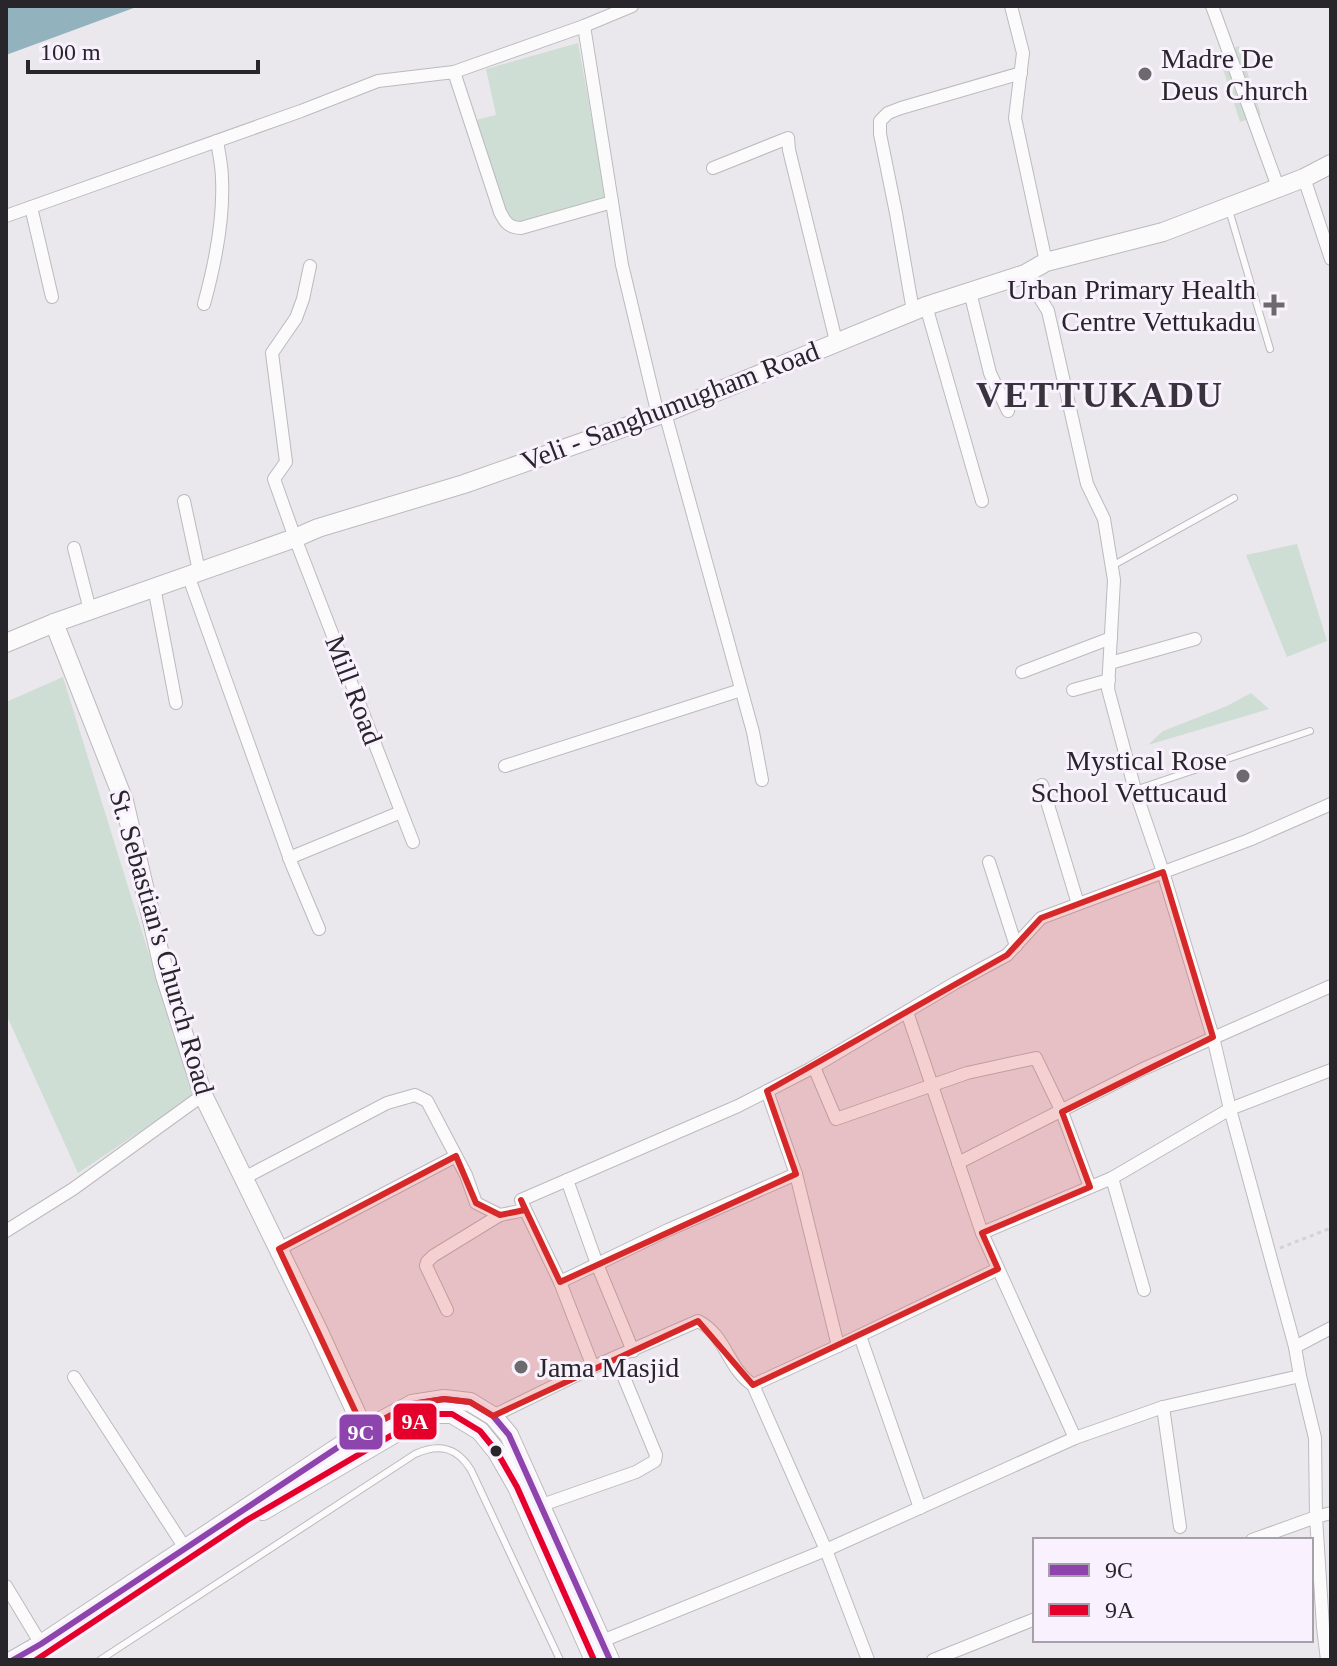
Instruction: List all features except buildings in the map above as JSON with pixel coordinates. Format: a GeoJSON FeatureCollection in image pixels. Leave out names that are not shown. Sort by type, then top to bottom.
{"type":"FeatureCollection","features":[{"type":"Feature","properties":{"kind":"main road","name":"Veli - Sanghumugham Road"},"geometry":{"type":"LineString","coordinates":[[6,643],[318,528],[464,484],[662,414],[919,308],[1025,274],[1046,262],[1163,232],[1304,178],[1331,164]]}},
{"type":"Feature","properties":{"kind":"main road","name":"St. Sebastian's Church Road"},"geometry":{"type":"LineString","coordinates":[[54,623],[124,801],[165,976],[203,1095],[364,1430]]}},
{"type":"Feature","properties":{"kind":"main road"},"geometry":{"type":"LineString","coordinates":[[39,1652],[185,1548],[364,1430],[412,1404],[444,1399],[470,1402],[493,1416],[509,1435],[610,1660]]}},
{"type":"Feature","properties":{"kind":"main road"},"geometry":{"type":"LineString","coordinates":[[13,1660],[39,1652],[247,1520],[428,1414],[452,1414],[480,1431],[497,1452],[517,1487],[594,1660]]}},
{"type":"Feature","properties":{"kind":"street"},"geometry":{"type":"LineString","coordinates":[[6,216],[378,81],[454,72],[632,6]]}},
{"type":"Feature","properties":{"kind":"street"},"geometry":{"type":"LineString","coordinates":[[1011,6],[1023,53],[1015,118],[1046,262]]}},
{"type":"Feature","properties":{"kind":"street"},"geometry":{"type":"LineString","coordinates":[[1212,6],[1278,187]]}},
{"type":"Feature","properties":{"kind":"street"},"geometry":{"type":"LineString","coordinates":[[584,26],[622,265],[753,732],[762,780]]}},
{"type":"Feature","properties":{"kind":"street"},"geometry":{"type":"LineString","coordinates":[[454,72],[500,212],[510,226],[521,228],[612,202]]}},
{"type":"Feature","properties":{"kind":"street"},"geometry":{"type":"LineString","coordinates":[[982,501],[919,308],[896,213],[880,121],[888,113],[901,108],[1021,73]]}},
{"type":"Feature","properties":{"kind":"street"},"geometry":{"type":"LineString","coordinates":[[713,168],[788,138],[836,341]]}},
{"type":"Feature","properties":{"kind":"street"},"geometry":{"type":"LineString","coordinates":[[204,304],[213,274],[221,216],[222,178],[217,141]]}},
{"type":"Feature","properties":{"kind":"street"},"geometry":{"type":"LineString","coordinates":[[1304,178],[1331,259]]}},
{"type":"Feature","properties":{"kind":"street"},"geometry":{"type":"LineString","coordinates":[[31,207],[52,297]]}},
{"type":"Feature","properties":{"kind":"street","name":"Mill Road"},"geometry":{"type":"LineString","coordinates":[[310,266],[296,318],[272,353],[286,462],[274,479],[413,842]]}},
{"type":"Feature","properties":{"kind":"street"},"geometry":{"type":"LineString","coordinates":[[1025,274],[1048,311],[1087,484],[1104,519],[1114,580],[1108,689],[1135,790],[1213,1037],[1295,1347],[1315,1438],[1316,1517],[1326,1612],[1327,1660]]}},
{"type":"Feature","properties":{"kind":"street"},"geometry":{"type":"LineString","coordinates":[[970,292],[990,373],[1008,411]]}},
{"type":"Feature","properties":{"kind":"street"},"geometry":{"type":"LineString","coordinates":[[184,501],[194,573],[289,858],[319,929]]}},
{"type":"Feature","properties":{"kind":"street"},"geometry":{"type":"LineString","coordinates":[[74,548],[90,610]]}},
{"type":"Feature","properties":{"kind":"street"},"geometry":{"type":"LineString","coordinates":[[154,587],[176,703]]}},
{"type":"Feature","properties":{"kind":"street"},"geometry":{"type":"LineString","coordinates":[[1022,672],[1111,638]]}},
{"type":"Feature","properties":{"kind":"street"},"geometry":{"type":"LineString","coordinates":[[1110,663],[1195,639]]}},
{"type":"Feature","properties":{"kind":"street"},"geometry":{"type":"LineString","coordinates":[[1073,690],[1109,680]]}},
{"type":"Feature","properties":{"kind":"street"},"geometry":{"type":"LineString","coordinates":[[505,766],[741,690]]}},
{"type":"Feature","properties":{"kind":"street"},"geometry":{"type":"LineString","coordinates":[[1042,785],[1078,904]]}},
{"type":"Feature","properties":{"kind":"street"},"geometry":{"type":"LineString","coordinates":[[521,1200],[738,1106],[814,1067],[1007,955],[1041,918],[1249,840],[1331,804]]}},
{"type":"Feature","properties":{"kind":"street"},"geometry":{"type":"LineString","coordinates":[[289,858],[401,812]]}},
{"type":"Feature","properties":{"kind":"street"},"geometry":{"type":"LineString","coordinates":[[989,862],[1016,946]]}},
{"type":"Feature","properties":{"kind":"street"},"geometry":{"type":"LineString","coordinates":[[958,1163],[1143,1069],[1331,986]]}},
{"type":"Feature","properties":{"kind":"street"},"geometry":{"type":"LineString","coordinates":[[907,1012],[982,1233],[1075,1438]]}},
{"type":"Feature","properties":{"kind":"street"},"geometry":{"type":"LineString","coordinates":[[814,1067],[836,1119],[967,1073],[1036,1058],[1062,1112],[1090,1187]]}},
{"type":"Feature","properties":{"kind":"street"},"geometry":{"type":"LineString","coordinates":[[982,1233],[1112,1178],[1230,1109],[1331,1070]]}},
{"type":"Feature","properties":{"kind":"street"},"geometry":{"type":"LineString","coordinates":[[767,1091],[796,1174],[838,1346]]}},
{"type":"Feature","properties":{"kind":"street"},"geometry":{"type":"LineString","coordinates":[[6,1231],[73,1189],[203,1095]]}},
{"type":"Feature","properties":{"kind":"street"},"geometry":{"type":"LineString","coordinates":[[244,1178],[387,1103],[415,1095],[427,1101],[466,1175],[476,1203],[500,1215]]}},
{"type":"Feature","properties":{"kind":"street"},"geometry":{"type":"LineString","coordinates":[[279,1249],[456,1156]]}},
{"type":"Feature","properties":{"kind":"street"},"geometry":{"type":"LineString","coordinates":[[560,1282],[796,1174]]}},
{"type":"Feature","properties":{"kind":"street"},"geometry":{"type":"LineString","coordinates":[[1112,1178],[1144,1290]]}},
{"type":"Feature","properties":{"kind":"street"},"geometry":{"type":"LineString","coordinates":[[567,1180],[633,1351]]}},
{"type":"Feature","properties":{"kind":"street"},"geometry":{"type":"LineString","coordinates":[[447,1310],[426,1266],[427,1262],[500,1215],[525,1210],[521,1200]]}},
{"type":"Feature","properties":{"kind":"street"},"geometry":{"type":"LineString","coordinates":[[521,1200],[560,1282],[593,1367]]}},
{"type":"Feature","properties":{"kind":"street"},"geometry":{"type":"LineString","coordinates":[[753,1385],[998,1269]]}},
{"type":"Feature","properties":{"kind":"street"},"geometry":{"type":"LineString","coordinates":[[493,1416],[593,1367],[698,1321],[709,1327],[736,1369],[753,1385],[826,1550],[868,1660]]}},
{"type":"Feature","properties":{"kind":"street"},"geometry":{"type":"LineString","coordinates":[[1295,1347],[1331,1328]]}},
{"type":"Feature","properties":{"kind":"street"},"geometry":{"type":"LineString","coordinates":[[860,1336],[920,1508]]}},
{"type":"Feature","properties":{"kind":"street"},"geometry":{"type":"LineString","coordinates":[[542,1505],[636,1472],[655,1461],[656,1455],[616,1358]]}},
{"type":"Feature","properties":{"kind":"street"},"geometry":{"type":"LineString","coordinates":[[602,1641],[826,1550],[1075,1438],[1163,1407],[1300,1376]]}},
{"type":"Feature","properties":{"kind":"street"},"geometry":{"type":"LineString","coordinates":[[74,1377],[185,1548]]}},
{"type":"Feature","properties":{"kind":"street"},"geometry":{"type":"LineString","coordinates":[[1163,1407],[1180,1527]]}},
{"type":"Feature","properties":{"kind":"street"},"geometry":{"type":"LineString","coordinates":[[1258,1538],[1331,1513]]}},
{"type":"Feature","properties":{"kind":"street"},"geometry":{"type":"LineString","coordinates":[[6,1586],[39,1652]]}},
{"type":"Feature","properties":{"kind":"street"},"geometry":{"type":"LineString","coordinates":[[933,1660],[1033,1620]]}},
{"type":"Feature","properties":{"kind":"lane"},"geometry":{"type":"LineString","coordinates":[[1228,207],[1270,349]]}},
{"type":"Feature","properties":{"kind":"lane"},"geometry":{"type":"LineString","coordinates":[[1112,566],[1234,498]]}},
{"type":"Feature","properties":{"kind":"lane"},"geometry":{"type":"LineString","coordinates":[[1135,790],[1310,731]]}},
{"type":"Feature","properties":{"kind":"lane"},"geometry":{"type":"LineString","coordinates":[[100,1660],[415,1454],[433,1448],[458,1455],[471,1470],[560,1660]]}},
{"type":"Feature","properties":{"kind":"path"},"geometry":{"type":"LineString","coordinates":[[1269,1252],[1331,1228]]}},
{"type":"Feature","properties":{"kind":"highlighted area"},"geometry":{"type":"Polygon","coordinates":[[[1163,872],[1213,1037],[1062,1112],[1090,1187],[982,1233],[998,1269],[753,1385],[698,1321],[493,1416],[470,1402],[444,1399],[412,1404],[364,1430],[279,1249],[456,1156],[476,1203],[500,1215],[525,1210],[521,1200],[560,1282],[796,1174],[767,1091],[1007,955],[1041,918],[1163,872]]]}},
{"type":"Feature","properties":{"kind":"shaded area"},"geometry":{"type":"Polygon","coordinates":[[[578,43],[606,197],[510,224],[476,120],[496,115],[486,69],[578,43]]]}},
{"type":"Feature","properties":{"kind":"shaded area"},"geometry":{"type":"Polygon","coordinates":[[[1239,46],[1261,115],[1240,122],[1218,53],[1239,46]]]}},
{"type":"Feature","properties":{"kind":"shaded area"},"geometry":{"type":"Polygon","coordinates":[[[1297,544],[1327,641],[1287,657],[1246,555],[1297,544]]]}},
{"type":"Feature","properties":{"kind":"shaded area"},"geometry":{"type":"Polygon","coordinates":[[[63,677],[193,1096],[78,1173],[6,1014],[6,702],[63,677]]]}},
{"type":"Feature","properties":{"kind":"shaded area"},"geometry":{"type":"Polygon","coordinates":[[[1251,693],[1269,709],[1148,745],[1163,731],[1227,706],[1251,693]]]}},
{"type":"Feature","properties":{"kind":"water"},"geometry":{"type":"Polygon","coordinates":[[[6,6],[139,6],[6,55],[6,6]]]}},
{"type":"Feature","properties":{"kind":"transit line","name":"9C"},"geometry":{"type":"LineString","coordinates":[[13,1660],[364,1430],[412,1404],[444,1399],[470,1402],[493,1416],[509,1435],[610,1660]]}},
{"type":"Feature","properties":{"kind":"transit line","name":"9A"},"geometry":{"type":"LineString","coordinates":[[36,1660],[247,1520],[428,1414],[452,1414],[480,1431],[497,1452],[517,1487],[594,1660]]}},
{"type":"Feature","properties":{"kind":"place","name":"Madre De Deus Church"},"geometry":{"type":"Point","coordinates":[1145,74]}},
{"type":"Feature","properties":{"kind":"place","name":"Urban Primary Health Centre Vettukadu"},"geometry":{"type":"Point","coordinates":[1274,305]}},
{"type":"Feature","properties":{"kind":"place","name":"Mystical Rose School Vettucaud"},"geometry":{"type":"Point","coordinates":[1243,776]}},
{"type":"Feature","properties":{"kind":"place","name":"Jama Masjid"},"geometry":{"type":"Point","coordinates":[521,1367]}},
{"type":"Feature","properties":{"kind":"district","name":"VETTUKADU"},"geometry":{"type":"Point","coordinates":[1100,395]}}]}
